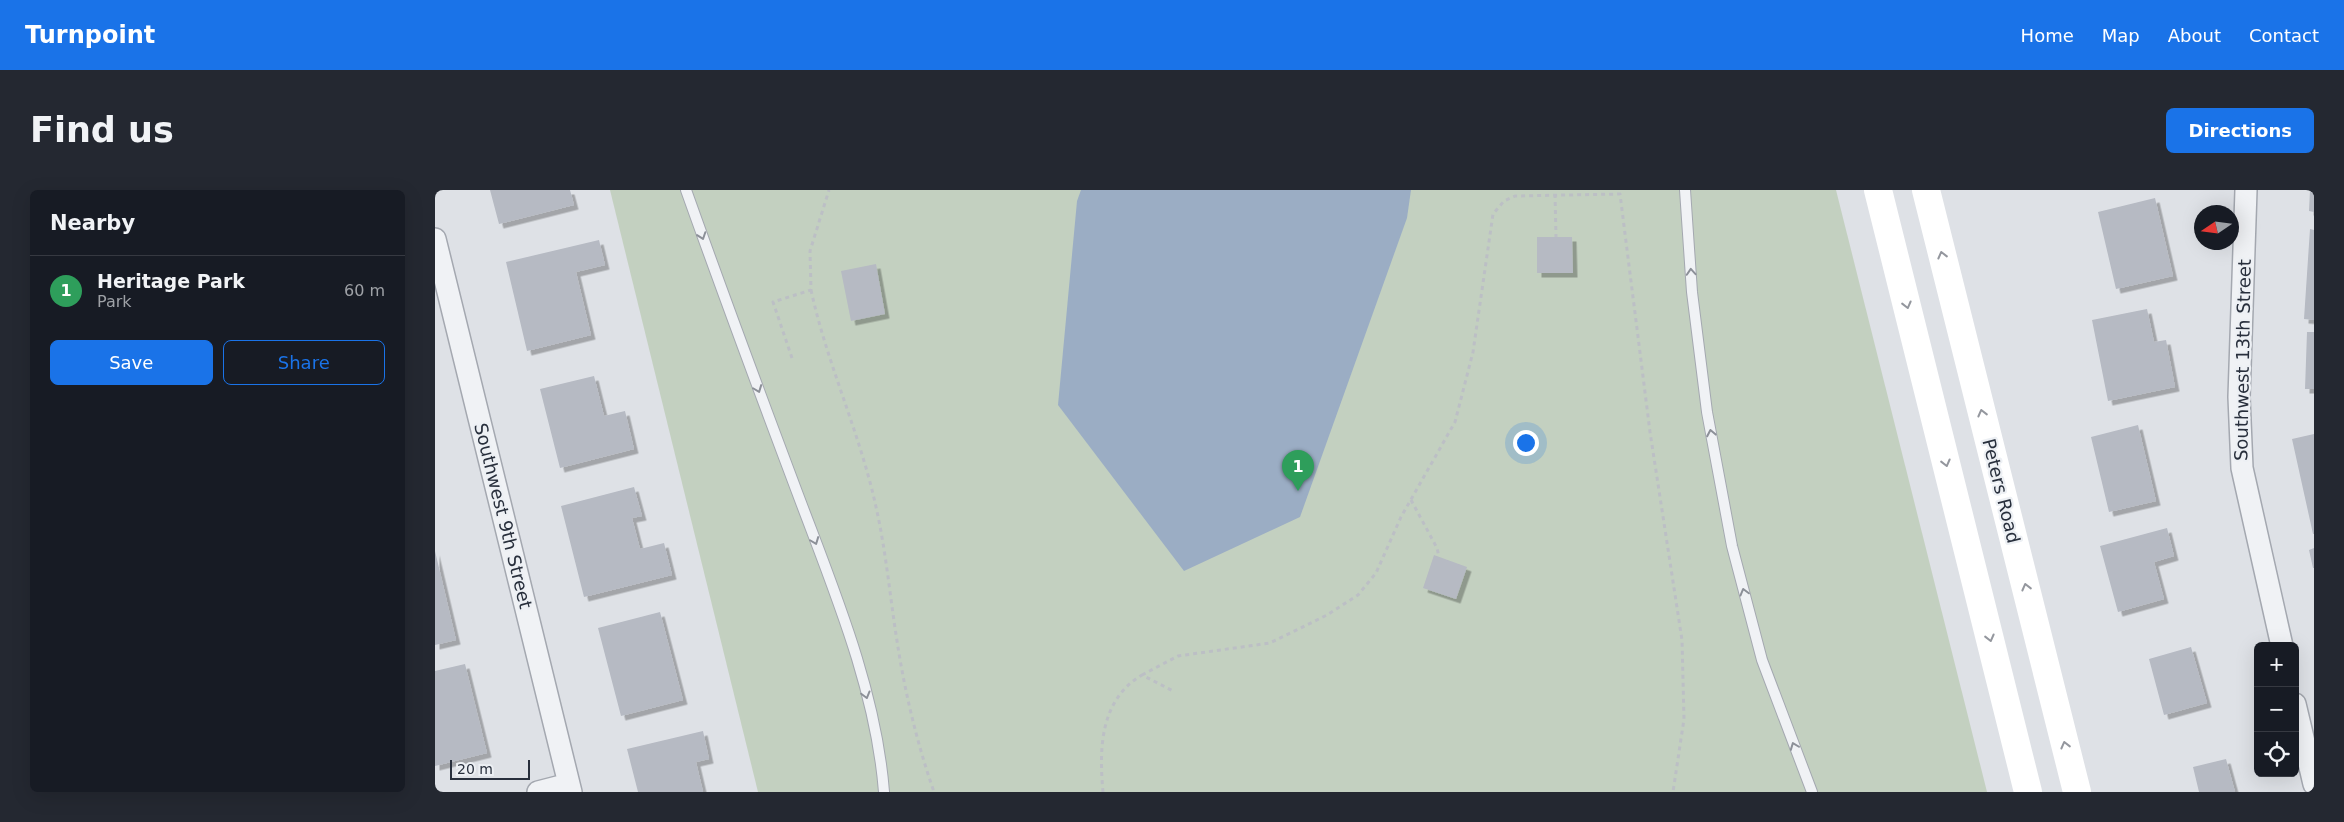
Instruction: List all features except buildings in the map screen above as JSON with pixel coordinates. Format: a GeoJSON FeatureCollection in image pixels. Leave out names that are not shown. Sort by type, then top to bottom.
{"type":"FeatureCollection","features":[{"type":"Feature","properties":{"kind":"main road"},"geometry":{"type":"LineString","coordinates":[[1878,190],[2028,792]]}},
{"type":"Feature","properties":{"kind":"main road","name":"Peters Road"},"geometry":{"type":"LineString","coordinates":[[1926,190],[2077,792]]}},
{"type":"Feature","properties":{"kind":"street","name":"Southwest 13th Street"},"geometry":{"type":"LineString","coordinates":[[2247,190],[2239,397],[2242,468],[2281,642]]}},
{"type":"Feature","properties":{"kind":"street","name":"Southwest 9th Street"},"geometry":{"type":"LineString","coordinates":[[435,239],[570,788]]}},
{"type":"Feature","properties":{"kind":"street"},"geometry":{"type":"LineString","coordinates":[[2299,721],[2314,784]]}},
{"type":"Feature","properties":{"kind":"street"},"geometry":{"type":"LineString","coordinates":[[537,792],[570,788]]}},
{"type":"Feature","properties":{"kind":"lane"},"geometry":{"type":"LineString","coordinates":[[686,190],[731,317],[827,570],[857,660],[882,762],[884,792]]}},
{"type":"Feature","properties":{"kind":"lane"},"geometry":{"type":"LineString","coordinates":[[1685,190],[1692,292],[1707,412],[1732,546],[1762,660],[1812,792]]}},
{"type":"Feature","properties":{"kind":"path"},"geometry":{"type":"LineString","coordinates":[[829,190],[810,251],[811,290],[821,335],[863,455],[876,507],[906,693],[919,749],[934,792]]}},
{"type":"Feature","properties":{"kind":"path"},"geometry":{"type":"LineString","coordinates":[[1103,792],[1104,726],[1111,706],[1123,689],[1142,675],[1178,656],[1270,643],[1327,615],[1359,595],[1376,573],[1411,500],[1455,422],[1473,352],[1493,214],[1504,201],[1515,196],[1620,192],[1650,432],[1682,640],[1684,719],[1673,792]]}},
{"type":"Feature","properties":{"kind":"path"},"geometry":{"type":"LineString","coordinates":[[1555,194],[1556,237]]}},
{"type":"Feature","properties":{"kind":"path"},"geometry":{"type":"LineString","coordinates":[[792,358],[773,302],[811,290]]}},
{"type":"Feature","properties":{"kind":"path"},"geometry":{"type":"LineString","coordinates":[[1411,500],[1437,548],[1439,557]]}},
{"type":"Feature","properties":{"kind":"path"},"geometry":{"type":"LineString","coordinates":[[1142,675],[1175,692]]}},
{"type":"Feature","properties":{"kind":"green space"},"geometry":{"type":"Polygon","coordinates":[[[610,190],[1836,190],[1987,792],[758,792],[610,190]]]}},
{"type":"Feature","properties":{"kind":"water"},"geometry":{"type":"Polygon","coordinates":[[[1081,190],[1411,190],[1407,218],[1300,517],[1184,571],[1058,405],[1077,201],[1081,190]]]}},
{"type":"Feature","properties":{"kind":"place","name":"Heritage Park"},"geometry":{"type":"Point","coordinates":[1298,491]}}]}
